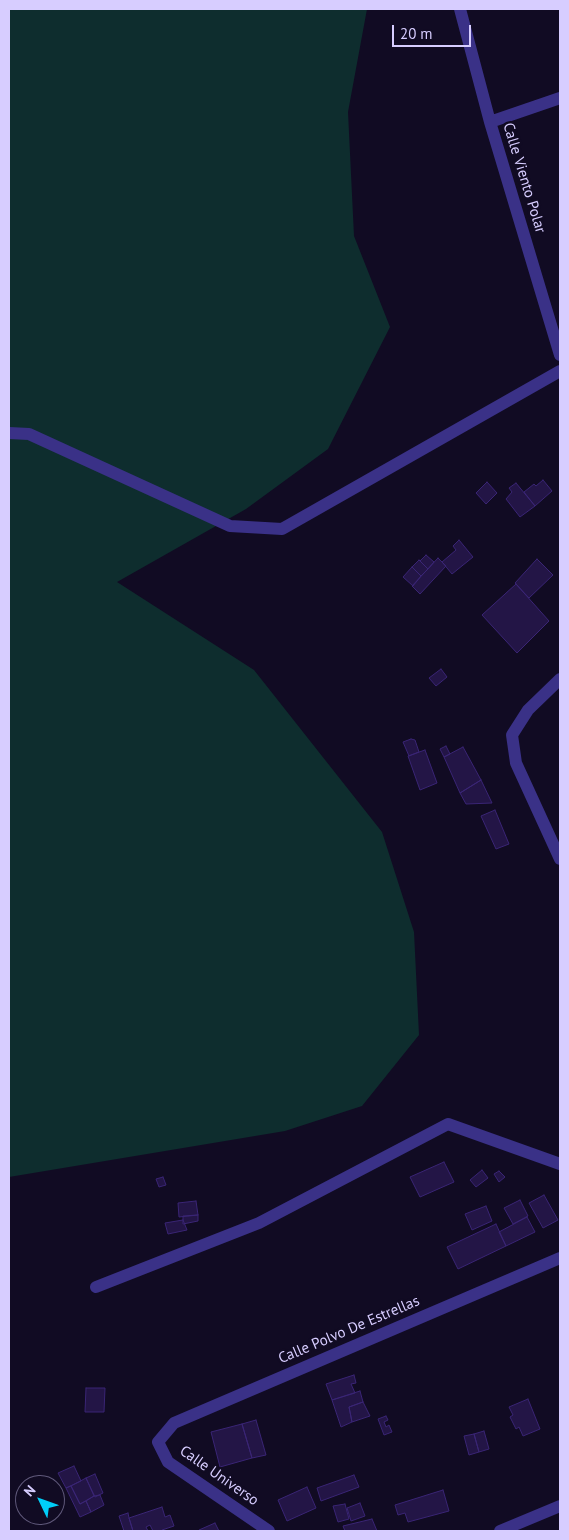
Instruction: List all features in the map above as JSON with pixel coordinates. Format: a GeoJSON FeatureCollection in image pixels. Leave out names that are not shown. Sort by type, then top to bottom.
{"type":"FeatureCollection","features":[{"type":"Feature","properties":{"kind":"street","name":"Calle Viento Polar"},"geometry":{"type":"LineString","coordinates":[[460,9],[490,122],[560,355]]}},
{"type":"Feature","properties":{"kind":"street"},"geometry":{"type":"LineString","coordinates":[[490,122],[560,98]]}},
{"type":"Feature","properties":{"kind":"street"},"geometry":{"type":"LineString","coordinates":[[9,433],[29,434],[230,526],[282,530],[560,371]]}},
{"type":"Feature","properties":{"kind":"street"},"geometry":{"type":"LineString","coordinates":[[560,679],[528,710],[512,735],[516,763],[560,859]]}},
{"type":"Feature","properties":{"kind":"street"},"geometry":{"type":"LineString","coordinates":[[96,1287],[260,1223],[448,1124],[560,1164]]}},
{"type":"Feature","properties":{"kind":"street","name":"Calle Polvo De Estrellas"},"geometry":{"type":"LineString","coordinates":[[158,1442],[174,1422],[560,1258]]}},
{"type":"Feature","properties":{"kind":"street","name":"Calle Universo"},"geometry":{"type":"LineString","coordinates":[[158,1442],[168,1462],[269,1531]]}},
{"type":"Feature","properties":{"kind":"street"},"geometry":{"type":"LineString","coordinates":[[500,1531],[560,1506]]}},
{"type":"Feature","properties":{"kind":"green space"},"geometry":{"type":"Polygon","coordinates":[[[9,9],[367,9],[348,112],[354,236],[390,327],[328,449],[246,509],[117,582],[254,670],[382,832],[414,932],[419,1035],[362,1106],[285,1131],[9,1177],[9,9]]]}},
{"type":"Feature","properties":{"kind":"building"},"geometry":{"type":"Polygon","coordinates":[[[543,480],[552,491],[535,506],[524,492],[543,480]]]}},
{"type":"Feature","properties":{"kind":"building"},"geometry":{"type":"Polygon","coordinates":[[[487,482],[497,493],[486,504],[476,493],[487,482]]]}},
{"type":"Feature","properties":{"kind":"building"},"geometry":{"type":"Polygon","coordinates":[[[516,483],[535,506],[520,517],[506,499],[512,492],[509,488],[516,483]]]}},
{"type":"Feature","properties":{"kind":"building"},"geometry":{"type":"Polygon","coordinates":[[[459,540],[473,557],[452,574],[442,562],[456,550],[453,546],[459,540]]]}},
{"type":"Feature","properties":{"kind":"building"},"geometry":{"type":"Polygon","coordinates":[[[426,555],[434,562],[428,569],[420,561],[426,555]]]}},
{"type":"Feature","properties":{"kind":"building"},"geometry":{"type":"Polygon","coordinates":[[[438,558],[446,566],[420,594],[412,586],[438,558]]]}},
{"type":"Feature","properties":{"kind":"building"},"geometry":{"type":"Polygon","coordinates":[[[537,559],[553,575],[529,598],[515,583],[537,559]]]}},
{"type":"Feature","properties":{"kind":"building"},"geometry":{"type":"Polygon","coordinates":[[[419,560],[428,569],[421,576],[412,567],[419,560]]]}},
{"type":"Feature","properties":{"kind":"building"},"geometry":{"type":"Polygon","coordinates":[[[412,567],[421,576],[413,586],[403,577],[412,567]]]}},
{"type":"Feature","properties":{"kind":"building"},"geometry":{"type":"Polygon","coordinates":[[[516,584],[549,621],[517,653],[482,615],[516,584]]]}},
{"type":"Feature","properties":{"kind":"building"},"geometry":{"type":"Polygon","coordinates":[[[441,669],[447,677],[436,686],[429,678],[441,669]]]}},
{"type":"Feature","properties":{"kind":"building"},"geometry":{"type":"Polygon","coordinates":[[[411,739],[415,740],[419,752],[409,756],[403,742],[411,739]]]}},
{"type":"Feature","properties":{"kind":"building"},"geometry":{"type":"Polygon","coordinates":[[[446,746],[450,754],[444,757],[440,749],[446,746]]]}},
{"type":"Feature","properties":{"kind":"building"},"geometry":{"type":"Polygon","coordinates":[[[463,747],[481,780],[460,793],[444,757],[463,747]]]}},
{"type":"Feature","properties":{"kind":"building"},"geometry":{"type":"Polygon","coordinates":[[[425,750],[437,783],[420,790],[408,756],[425,750]]]}},
{"type":"Feature","properties":{"kind":"building"},"geometry":{"type":"Polygon","coordinates":[[[481,780],[492,803],[466,804],[460,793],[481,780]]]}},
{"type":"Feature","properties":{"kind":"building"},"geometry":{"type":"Polygon","coordinates":[[[495,810],[509,844],[496,849],[481,816],[495,810]]]}},
{"type":"Feature","properties":{"kind":"building"},"geometry":{"type":"Polygon","coordinates":[[[444,1162],[454,1182],[420,1197],[410,1177],[444,1162]]]}},
{"type":"Feature","properties":{"kind":"building"},"geometry":{"type":"Polygon","coordinates":[[[482,1170],[488,1178],[476,1187],[470,1180],[482,1170]]]}},
{"type":"Feature","properties":{"kind":"building"},"geometry":{"type":"Polygon","coordinates":[[[499,1171],[505,1177],[499,1182],[494,1174],[499,1171]]]}},
{"type":"Feature","properties":{"kind":"building"},"geometry":{"type":"Polygon","coordinates":[[[163,1177],[166,1185],[159,1187],[156,1179],[163,1177]]]}},
{"type":"Feature","properties":{"kind":"building"},"geometry":{"type":"Polygon","coordinates":[[[544,1195],[558,1220],[543,1228],[529,1203],[544,1195]]]}},
{"type":"Feature","properties":{"kind":"building"},"geometry":{"type":"Polygon","coordinates":[[[520,1200],[528,1216],[513,1224],[504,1208],[520,1200]]]}},
{"type":"Feature","properties":{"kind":"building"},"geometry":{"type":"Polygon","coordinates":[[[196,1201],[198,1215],[179,1217],[178,1203],[196,1201]]]}},
{"type":"Feature","properties":{"kind":"building"},"geometry":{"type":"Polygon","coordinates":[[[486,1206],[492,1221],[472,1230],[465,1214],[486,1206]]]}},
{"type":"Feature","properties":{"kind":"building"},"geometry":{"type":"Polygon","coordinates":[[[198,1215],[198,1221],[183,1224],[183,1216],[198,1215]]]}},
{"type":"Feature","properties":{"kind":"building"},"geometry":{"type":"Polygon","coordinates":[[[527,1217],[535,1232],[506,1246],[499,1232],[527,1217]]]}},
{"type":"Feature","properties":{"kind":"building"},"geometry":{"type":"Polygon","coordinates":[[[183,1220],[187,1230],[168,1234],[165,1223],[183,1220]]]}},
{"type":"Feature","properties":{"kind":"building"},"geometry":{"type":"Polygon","coordinates":[[[496,1224],[506,1246],[458,1269],[447,1247],[496,1224]]]}},
{"type":"Feature","properties":{"kind":"building"},"geometry":{"type":"Polygon","coordinates":[[[354,1375],[356,1383],[351,1384],[355,1393],[332,1400],[326,1384],[354,1375]]]}},
{"type":"Feature","properties":{"kind":"building"},"geometry":{"type":"Polygon","coordinates":[[[86,1388],[105,1388],[104,1412],[85,1412],[86,1388]]]}},
{"type":"Feature","properties":{"kind":"building"},"geometry":{"type":"Polygon","coordinates":[[[360,1391],[363,1402],[349,1407],[352,1422],[341,1427],[332,1400],[360,1391]]]}},
{"type":"Feature","properties":{"kind":"building"},"geometry":{"type":"Polygon","coordinates":[[[528,1399],[540,1429],[523,1436],[519,1427],[516,1429],[510,1417],[513,1415],[509,1407],[528,1399]]]}},
{"type":"Feature","properties":{"kind":"building"},"geometry":{"type":"Polygon","coordinates":[[[363,1402],[370,1416],[352,1422],[349,1407],[363,1402]]]}},
{"type":"Feature","properties":{"kind":"building"},"geometry":{"type":"Polygon","coordinates":[[[386,1416],[388,1420],[384,1422],[386,1427],[389,1425],[392,1432],[384,1435],[378,1419],[386,1416]]]}},
{"type":"Feature","properties":{"kind":"building"},"geometry":{"type":"Polygon","coordinates":[[[256,1420],[266,1455],[252,1458],[242,1424],[256,1420]]]}},
{"type":"Feature","properties":{"kind":"building"},"geometry":{"type":"Polygon","coordinates":[[[242,1424],[252,1458],[220,1467],[211,1432],[242,1424]]]}},
{"type":"Feature","properties":{"kind":"building"},"geometry":{"type":"Polygon","coordinates":[[[484,1431],[489,1449],[479,1452],[474,1434],[484,1431]]]}},
{"type":"Feature","properties":{"kind":"building"},"geometry":{"type":"Polygon","coordinates":[[[474,1434],[479,1452],[469,1455],[464,1436],[474,1434]]]}},
{"type":"Feature","properties":{"kind":"building"},"geometry":{"type":"Polygon","coordinates":[[[74,1466],[81,1481],[66,1488],[65,1475],[59,1475],[58,1473],[74,1466]]]}},
{"type":"Feature","properties":{"kind":"building"},"geometry":{"type":"Polygon","coordinates":[[[95,1474],[103,1493],[95,1497],[86,1478],[95,1474]]]}},
{"type":"Feature","properties":{"kind":"building"},"geometry":{"type":"Polygon","coordinates":[[[354,1475],[359,1487],[321,1501],[317,1488],[354,1475]]]}},
{"type":"Feature","properties":{"kind":"building"},"geometry":{"type":"Polygon","coordinates":[[[86,1478],[94,1496],[80,1504],[71,1486],[86,1478]]]}},
{"type":"Feature","properties":{"kind":"building"},"geometry":{"type":"Polygon","coordinates":[[[71,1486],[80,1504],[86,1501],[91,1512],[80,1517],[66,1488],[71,1486]]]}},
{"type":"Feature","properties":{"kind":"building"},"geometry":{"type":"Polygon","coordinates":[[[307,1487],[316,1508],[287,1521],[278,1500],[307,1487]]]}},
{"type":"Feature","properties":{"kind":"building"},"geometry":{"type":"Polygon","coordinates":[[[443,1490],[449,1511],[408,1522],[405,1513],[398,1515],[395,1505],[443,1490]]]}},
{"type":"Feature","properties":{"kind":"building"},"geometry":{"type":"Polygon","coordinates":[[[100,1495],[104,1505],[91,1512],[86,1501],[100,1495]]]}},
{"type":"Feature","properties":{"kind":"building"},"geometry":{"type":"Polygon","coordinates":[[[360,1503],[365,1516],[351,1521],[347,1508],[360,1503]]]}},
{"type":"Feature","properties":{"kind":"building"},"geometry":{"type":"Polygon","coordinates":[[[345,1504],[349,1519],[338,1522],[333,1506],[345,1504]]]}},
{"type":"Feature","properties":{"kind":"building"},"geometry":{"type":"Polygon","coordinates":[[[162,1507],[165,1517],[170,1515],[174,1526],[163,1531],[153,1531],[150,1525],[146,1527],[148,1531],[133,1531],[129,1518],[162,1507]]]}},
{"type":"Feature","properties":{"kind":"building"},"geometry":{"type":"Polygon","coordinates":[[[128,1513],[133,1531],[124,1531],[119,1516],[128,1513]]]}},
{"type":"Feature","properties":{"kind":"building"},"geometry":{"type":"Polygon","coordinates":[[[372,1519],[377,1531],[345,1531],[343,1526],[372,1519]]]}},
{"type":"Feature","properties":{"kind":"building"},"geometry":{"type":"Polygon","coordinates":[[[215,1523],[219,1531],[199,1531],[199,1530],[215,1523]]]}}]}
